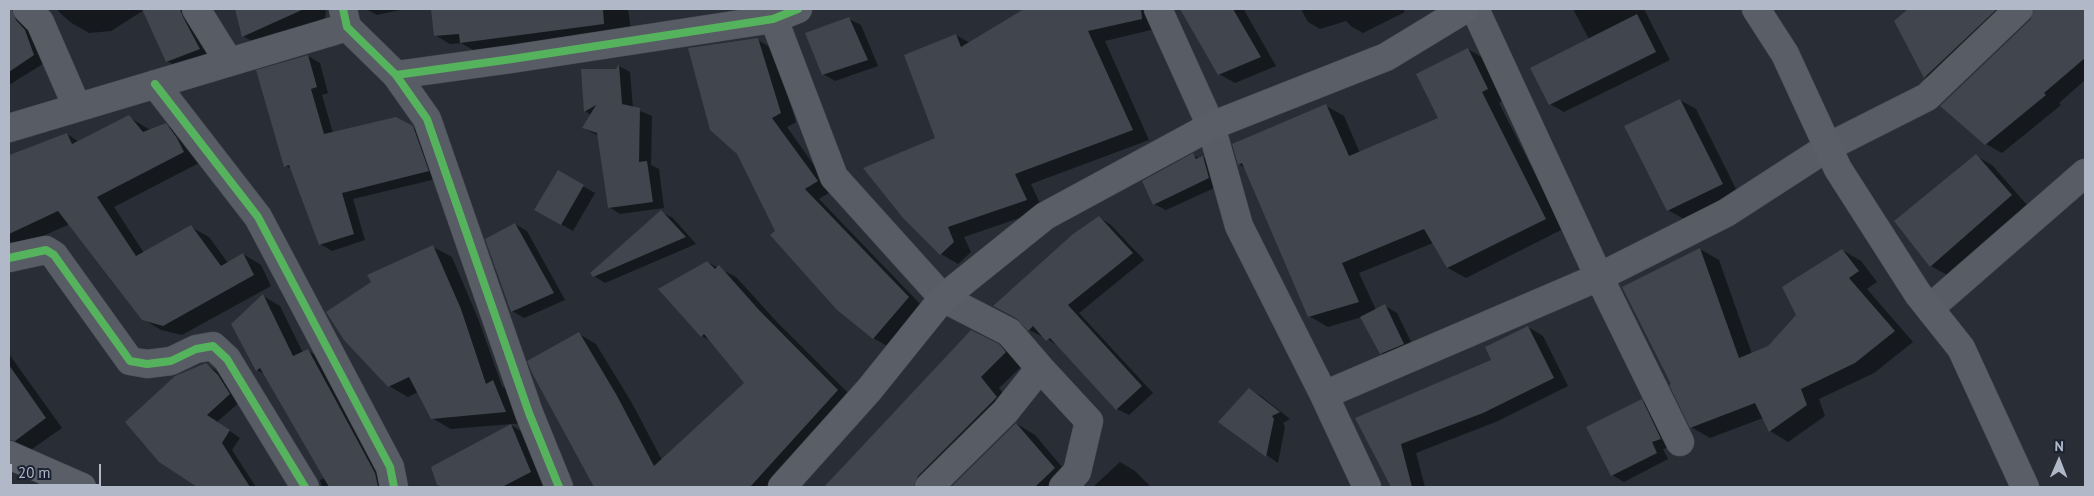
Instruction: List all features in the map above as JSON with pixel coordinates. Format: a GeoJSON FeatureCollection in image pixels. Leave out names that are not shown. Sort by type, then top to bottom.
{"type":"FeatureCollection","features":[{"type":"Feature","properties":{"kind":"main road"},"geometry":{"type":"LineString","coordinates":[[782,487],[869,390],[943,298],[1045,216],[1211,126],[1386,56],[1465,9]]}},
{"type":"Feature","properties":{"kind":"main road"},"geometry":{"type":"LineString","coordinates":[[1756,9],[1785,54],[1838,169],[1918,294],[1961,348],[2025,487]]}},
{"type":"Feature","properties":{"kind":"main road"},"geometry":{"type":"LineString","coordinates":[[9,455],[82,487]]}},
{"type":"Feature","properties":{"kind":"street"},"geometry":{"type":"LineString","coordinates":[[28,9],[40,22],[78,107]]}},
{"type":"Feature","properties":{"kind":"street"},"geometry":{"type":"LineString","coordinates":[[196,9],[229,62]]}},
{"type":"Feature","properties":{"kind":"street"},"geometry":{"type":"LineString","coordinates":[[396,75],[798,9]]}},
{"type":"Feature","properties":{"kind":"street"},"geometry":{"type":"LineString","coordinates":[[1158,9],[1211,126],[1239,226],[1324,395],[1367,487]]}},
{"type":"Feature","properties":{"kind":"street"},"geometry":{"type":"LineString","coordinates":[[1474,9],[1599,277],[1680,442]]}},
{"type":"Feature","properties":{"kind":"street"},"geometry":{"type":"LineString","coordinates":[[1324,395],[1599,277],[1726,212],[1828,147],[1927,97],[2019,9]]}},
{"type":"Feature","properties":{"kind":"street"},"geometry":{"type":"LineString","coordinates":[[771,14],[834,177],[943,298],[1009,332],[1089,421],[1077,472],[1063,487]]}},
{"type":"Feature","properties":{"kind":"street"},"geometry":{"type":"LineString","coordinates":[[9,128],[229,62],[345,18],[396,75],[427,119],[529,413],[559,487]]}},
{"type":"Feature","properties":{"kind":"street"},"geometry":{"type":"LineString","coordinates":[[155,84],[258,217],[390,468],[394,487]]}},
{"type":"Feature","properties":{"kind":"street"},"geometry":{"type":"LineString","coordinates":[[1930,308],[2085,174]]}},
{"type":"Feature","properties":{"kind":"street"},"geometry":{"type":"LineString","coordinates":[[9,258],[46,250],[54,255],[130,361],[147,364],[171,361],[196,348],[213,346],[227,359],[305,487]]}},
{"type":"Feature","properties":{"kind":"street"},"geometry":{"type":"LineString","coordinates":[[928,487],[1005,412],[1040,368]]}},
{"type":"Feature","properties":{"kind":"building"},"geometry":{"type":"Polygon","coordinates":[[[9,9],[12,9],[16,20],[25,30],[34,55],[9,72],[9,9]]]}},
{"type":"Feature","properties":{"kind":"building"},"geometry":{"type":"Polygon","coordinates":[[[142,9],[180,9],[200,49],[166,62],[142,9]]]}},
{"type":"Feature","properties":{"kind":"building"},"geometry":{"type":"Polygon","coordinates":[[[235,9],[304,9],[242,37],[235,9]]]}},
{"type":"Feature","properties":{"kind":"building"},"geometry":{"type":"Polygon","coordinates":[[[431,9],[603,9],[604,24],[460,43],[459,34],[434,36],[431,9]]]}},
{"type":"Feature","properties":{"kind":"building"},"geometry":{"type":"Polygon","coordinates":[[[1024,9],[1141,9],[1142,19],[1088,31],[1133,130],[1015,174],[1027,200],[948,227],[954,242],[940,255],[903,218],[863,168],[935,138],[904,55],[956,34],[961,47],[1024,9]]]}},
{"type":"Feature","properties":{"kind":"building"},"geometry":{"type":"Polygon","coordinates":[[[1180,9],[1233,9],[1261,57],[1218,75],[1180,9]]]}},
{"type":"Feature","properties":{"kind":"building"},"geometry":{"type":"Polygon","coordinates":[[[1908,9],[1997,9],[1924,78],[1894,21],[1908,9]]]}},
{"type":"Feature","properties":{"kind":"building"},"geometry":{"type":"Polygon","coordinates":[[[2034,9],[2085,9],[2085,58],[2044,93],[2046,95],[1985,145],[1940,106],[2030,20],[2034,9]]]}},
{"type":"Feature","properties":{"kind":"building"},"geometry":{"type":"Polygon","coordinates":[[[1637,14],[1656,52],[1549,105],[1530,68],[1637,14]]]}},
{"type":"Feature","properties":{"kind":"building"},"geometry":{"type":"Polygon","coordinates":[[[849,17],[868,60],[822,75],[805,33],[849,17]]]}},
{"type":"Feature","properties":{"kind":"building"},"geometry":{"type":"Polygon","coordinates":[[[758,38],[781,113],[772,118],[818,181],[805,189],[909,297],[873,339],[837,310],[770,235],[775,231],[737,154],[710,130],[688,48],[758,38]]]}},
{"type":"Feature","properties":{"kind":"building"},"geometry":{"type":"Polygon","coordinates":[[[1468,48],[1488,89],[1482,92],[1546,219],[1447,268],[1424,229],[1342,263],[1359,302],[1308,317],[1242,163],[1238,165],[1232,144],[1326,104],[1349,156],[1438,118],[1416,74],[1468,48]]]}},
{"type":"Feature","properties":{"kind":"building"},"geometry":{"type":"Polygon","coordinates":[[[308,55],[317,87],[311,89],[324,134],[396,117],[413,126],[429,171],[342,193],[354,234],[319,245],[289,165],[284,167],[256,70],[308,55]]]}},
{"type":"Feature","properties":{"kind":"building"},"geometry":{"type":"Polygon","coordinates":[[[619,64],[622,104],[640,108],[639,162],[647,161],[653,202],[608,208],[597,133],[582,128],[596,105],[584,112],[581,69],[616,69],[619,64]]]}},
{"type":"Feature","properties":{"kind":"building"},"geometry":{"type":"Polygon","coordinates":[[[1680,99],[1723,184],[1667,211],[1624,126],[1680,99]]]}},
{"type":"Feature","properties":{"kind":"building"},"geometry":{"type":"Polygon","coordinates":[[[129,115],[143,132],[166,123],[184,152],[97,197],[136,256],[191,225],[221,266],[243,253],[254,275],[163,326],[142,320],[58,211],[9,234],[9,155],[67,133],[72,144],[129,115]]]}},
{"type":"Feature","properties":{"kind":"building"},"geometry":{"type":"Polygon","coordinates":[[[1193,153],[1196,159],[1203,156],[1209,178],[1153,205],[1142,181],[1193,153]]]}},
{"type":"Feature","properties":{"kind":"building"},"geometry":{"type":"Polygon","coordinates":[[[1976,154],[2012,195],[1930,267],[1894,221],[1976,154]]]}},
{"type":"Feature","properties":{"kind":"building"},"geometry":{"type":"Polygon","coordinates":[[[558,170],[584,185],[561,225],[534,210],[558,170]]]}},
{"type":"Feature","properties":{"kind":"building"},"geometry":{"type":"Polygon","coordinates":[[[661,210],[686,237],[593,277],[590,273],[661,210]]]}},
{"type":"Feature","properties":{"kind":"building"},"geometry":{"type":"Polygon","coordinates":[[[1099,216],[1133,253],[1068,305],[1142,386],[1116,410],[1050,338],[1046,341],[1033,326],[1028,331],[1016,318],[993,306],[1073,234],[1099,216]]]}},
{"type":"Feature","properties":{"kind":"building"},"geometry":{"type":"Polygon","coordinates":[[[515,223],[554,293],[511,312],[485,239],[515,223]]]}},
{"type":"Feature","properties":{"kind":"building"},"geometry":{"type":"Polygon","coordinates":[[[433,245],[461,309],[486,384],[493,380],[506,412],[431,419],[409,377],[388,387],[344,340],[326,312],[371,282],[367,275],[433,245]]]}},
{"type":"Feature","properties":{"kind":"building"},"geometry":{"type":"Polygon","coordinates":[[[1700,248],[1739,358],[1768,346],[1796,315],[1782,287],[1842,249],[1859,271],[1849,278],[1895,331],[1855,363],[1801,389],[1807,405],[1769,432],[1755,403],[1690,428],[1669,385],[1671,384],[1622,287],[1700,248]]]}},
{"type":"Feature","properties":{"kind":"building"},"geometry":{"type":"Polygon","coordinates":[[[707,261],[715,269],[719,265],[759,310],[838,390],[750,487],[594,487],[527,361],[579,332],[616,394],[654,466],[744,383],[704,334],[701,337],[658,289],[707,261]]]}},
{"type":"Feature","properties":{"kind":"building"},"geometry":{"type":"Polygon","coordinates":[[[263,294],[293,356],[308,349],[375,473],[378,487],[329,487],[260,368],[256,371],[231,324],[263,294]]]}},
{"type":"Feature","properties":{"kind":"building"},"geometry":{"type":"Polygon","coordinates":[[[1385,304],[1404,344],[1380,354],[1360,317],[1385,304]]]}},
{"type":"Feature","properties":{"kind":"building"},"geometry":{"type":"Polygon","coordinates":[[[1528,326],[1554,378],[1483,413],[1401,444],[1412,487],[1391,487],[1355,418],[1491,360],[1485,347],[1528,326]]]}},
{"type":"Feature","properties":{"kind":"building"},"geometry":{"type":"Polygon","coordinates":[[[971,330],[999,344],[1006,352],[981,377],[997,397],[918,476],[914,487],[824,487],[971,330]]]}},
{"type":"Feature","properties":{"kind":"building"},"geometry":{"type":"Polygon","coordinates":[[[206,363],[218,375],[230,394],[207,415],[230,430],[222,443],[250,487],[197,487],[159,462],[125,422],[175,376],[206,363]]]}},
{"type":"Feature","properties":{"kind":"building"},"geometry":{"type":"Polygon","coordinates":[[[9,365],[46,418],[15,441],[9,440],[9,365]]]}},
{"type":"Feature","properties":{"kind":"building"},"geometry":{"type":"Polygon","coordinates":[[[1249,388],[1280,412],[1272,416],[1274,419],[1266,457],[1218,422],[1249,388]]]}},
{"type":"Feature","properties":{"kind":"building"},"geometry":{"type":"Polygon","coordinates":[[[1642,399],[1661,439],[1652,442],[1657,453],[1611,476],[1586,427],[1642,399]]]}},
{"type":"Feature","properties":{"kind":"building"},"geometry":{"type":"Polygon","coordinates":[[[1016,423],[1055,468],[1035,487],[951,487],[1016,423]]]}},
{"type":"Feature","properties":{"kind":"building"},"geometry":{"type":"Polygon","coordinates":[[[511,424],[531,472],[502,487],[444,487],[437,485],[431,467],[511,424]]]}},
{"type":"Feature","properties":{"kind":"cycle path"},"geometry":{"type":"LineString","coordinates":[[343,9],[347,27],[396,75],[427,119],[529,413],[559,487]]}},
{"type":"Feature","properties":{"kind":"cycle path"},"geometry":{"type":"LineString","coordinates":[[396,75],[773,19],[798,9]]}},
{"type":"Feature","properties":{"kind":"cycle path"},"geometry":{"type":"LineString","coordinates":[[155,84],[258,217],[390,467],[394,487]]}},
{"type":"Feature","properties":{"kind":"cycle path"},"geometry":{"type":"LineString","coordinates":[[9,258],[46,250],[54,255],[130,361],[147,364],[171,361],[196,349],[213,346],[227,359],[305,487]]}}]}
